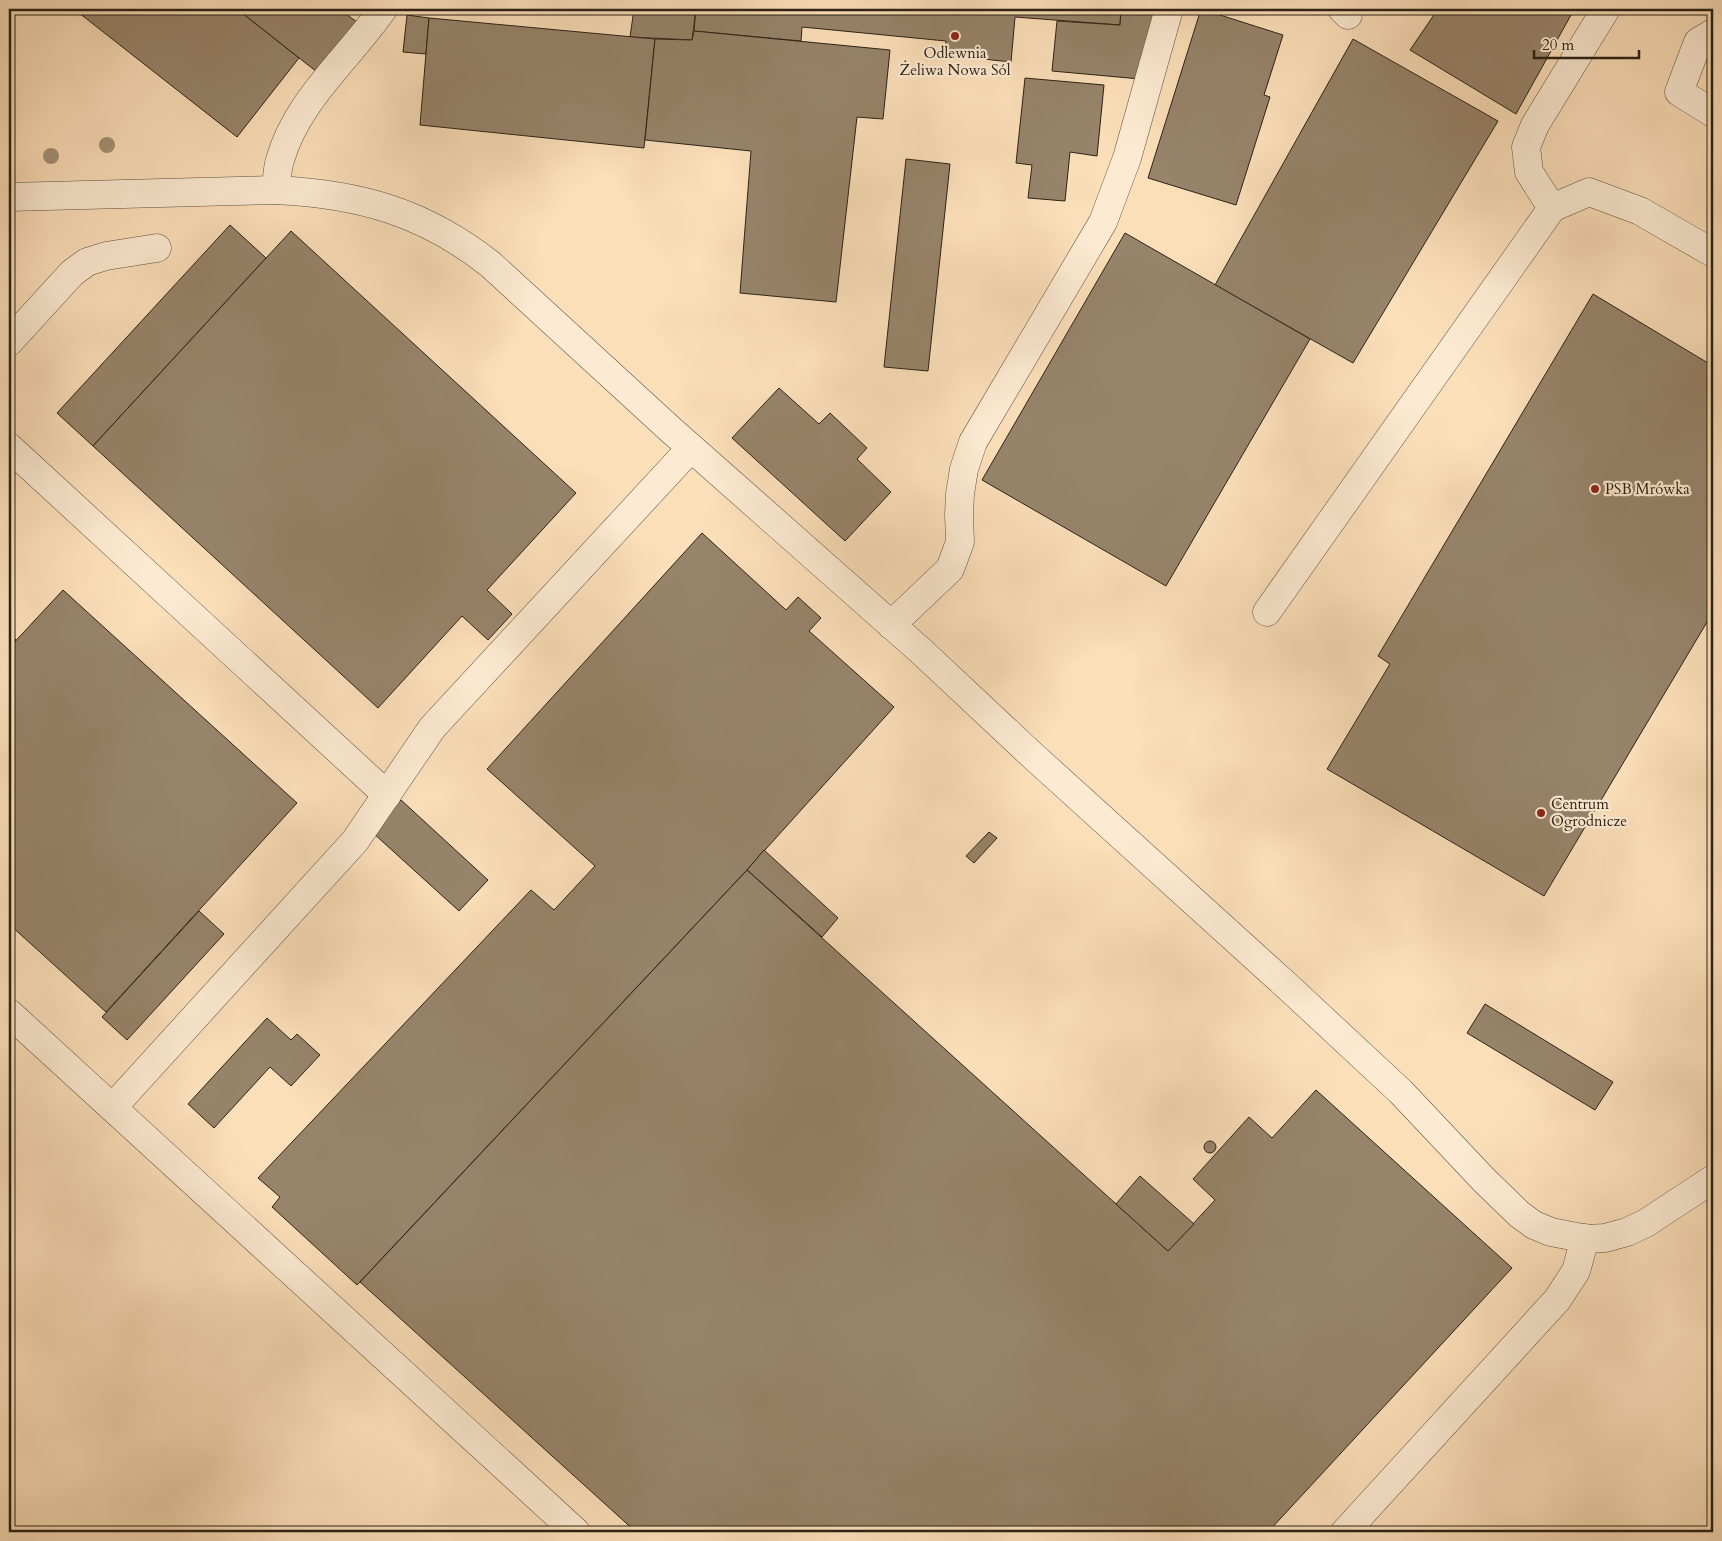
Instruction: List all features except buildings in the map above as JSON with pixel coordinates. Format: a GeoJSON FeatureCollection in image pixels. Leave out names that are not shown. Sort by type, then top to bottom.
{"type":"FeatureCollection","features":[{"type":"Feature","properties":{"kind":"street"},"geometry":{"type":"LineString","coordinates":[[276,190],[280,160],[292,130],[311,98],[368,30],[383,9]]}},
{"type":"Feature","properties":{"kind":"street"},"geometry":{"type":"LineString","coordinates":[[891,625],[950,569],[960,542],[960,494],[964,469],[973,442],[1103,222],[1127,158],[1169,9]]}},
{"type":"Feature","properties":{"kind":"street"},"geometry":{"type":"LineString","coordinates":[[1552,208],[1529,172],[1526,147],[1535,125],[1606,9]]}},
{"type":"Feature","properties":{"kind":"street"},"geometry":{"type":"LineString","coordinates":[[1713,33],[1698,42],[1679,92],[1713,113]]}},
{"type":"Feature","properties":{"kind":"street"},"geometry":{"type":"LineString","coordinates":[[9,197],[276,190],[313,192],[373,203],[432,225],[469,248],[490,264],[691,448],[891,625],[1401,1092],[1484,1180],[1519,1214],[1551,1232],[1585,1238],[1605,1238],[1627,1232],[1646,1222],[1713,1180]]}},
{"type":"Feature","properties":{"kind":"street"},"geometry":{"type":"LineString","coordinates":[[1267,612],[1552,208],[1589,192],[1640,210],[1713,253]]}},
{"type":"Feature","properties":{"kind":"street"},"geometry":{"type":"LineString","coordinates":[[9,342],[72,274],[87,262],[106,256],[157,248]]}},
{"type":"Feature","properties":{"kind":"street"},"geometry":{"type":"LineString","coordinates":[[9,447],[387,795]]}},
{"type":"Feature","properties":{"kind":"street"},"geometry":{"type":"LineString","coordinates":[[113,1107],[355,841],[432,728],[691,448]]}},
{"type":"Feature","properties":{"kind":"street"},"geometry":{"type":"LineString","coordinates":[[9,1013],[576,1532]]}},
{"type":"Feature","properties":{"kind":"street"},"geometry":{"type":"LineString","coordinates":[[1345,1532],[1557,1300],[1576,1271],[1585,1238]]}},
{"type":"Feature","properties":{"kind":"place","name":"Odlewnia Żeliwa Nowa Sól"},"geometry":{"type":"Point","coordinates":[955,36]}},
{"type":"Feature","properties":{"kind":"place","name":"PSB Mrówka"},"geometry":{"type":"Point","coordinates":[1595,489]}},
{"type":"Feature","properties":{"kind":"place","name":"Centrum Ogrodnicze"},"geometry":{"type":"Point","coordinates":[1541,813]}}]}
